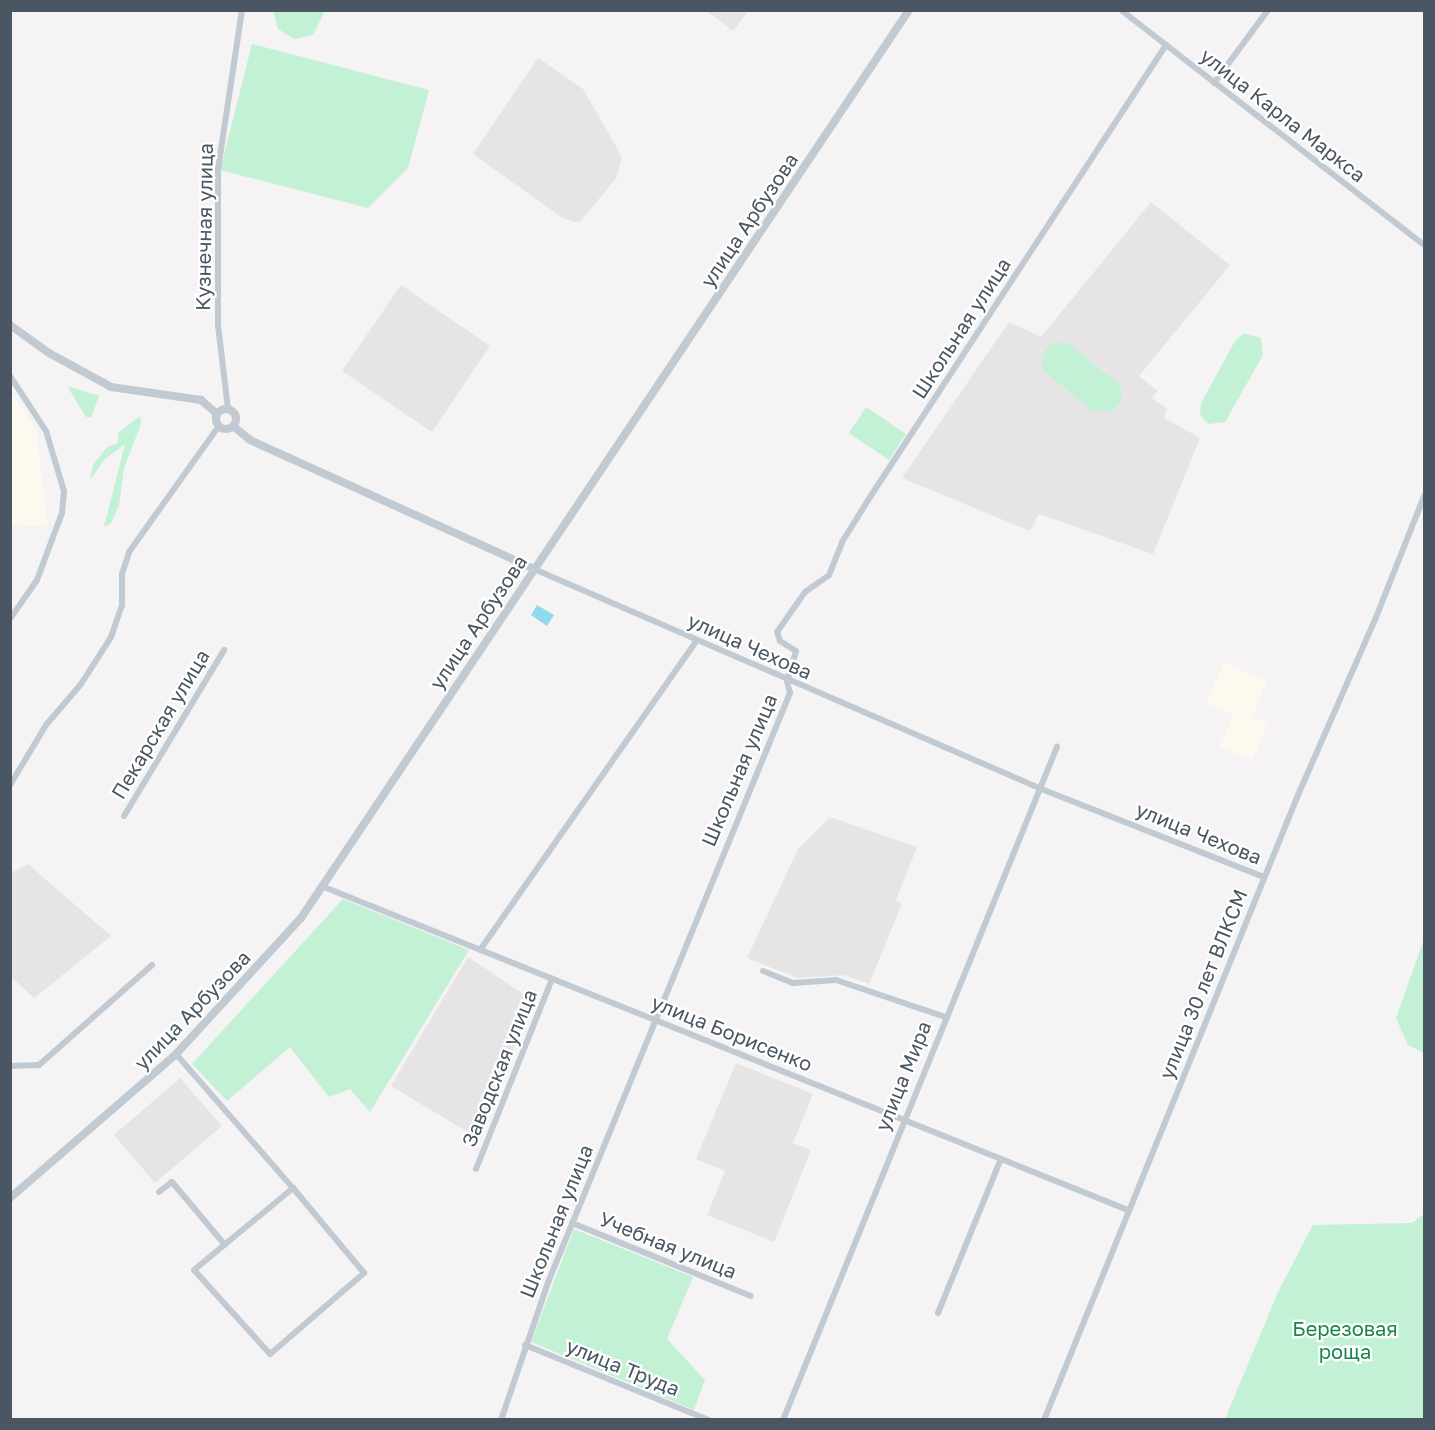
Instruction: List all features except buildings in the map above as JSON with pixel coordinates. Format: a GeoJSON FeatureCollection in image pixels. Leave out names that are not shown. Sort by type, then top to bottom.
{"type":"FeatureCollection","features":[{"type":"Feature","properties":{"kind":"street","name":"Кузнечная улица"},"geometry":{"type":"LineString","coordinates":[[228,409],[218,325],[218,169],[242,10]]}},
{"type":"Feature","properties":{"kind":"street","name":"улица Арбузова"},"geometry":{"type":"LineString","coordinates":[[10,1198],[176,1054],[271,952],[324,887],[909,10]]}},
{"type":"Feature","properties":{"kind":"street","name":"улица Карла Маркса"},"geometry":{"type":"LineString","coordinates":[[1120,10],[1425,245]]}},
{"type":"Feature","properties":{"kind":"street"},"geometry":{"type":"LineString","coordinates":[[1214,83],[1268,10]]}},
{"type":"Feature","properties":{"kind":"street","name":"Школьная улица"},"geometry":{"type":"LineString","coordinates":[[501,1419],[525,1345],[572,1223],[790,693],[787,681],[796,651],[780,640],[777,632],[805,592],[829,575],[842,542],[1166,45]]}},
{"type":"Feature","properties":{"kind":"street"},"geometry":{"type":"LineString","coordinates":[[10,325],[49,353],[111,387],[201,400],[217,414],[219,426],[129,552],[122,574],[122,605],[111,637],[81,684],[46,725],[10,785]]}},
{"type":"Feature","properties":{"kind":"street"},"geometry":{"type":"LineString","coordinates":[[10,376],[46,431],[64,491],[62,513],[37,580],[10,619]]}},
{"type":"Feature","properties":{"kind":"street"},"geometry":{"type":"LineString","coordinates":[[217,414],[228,409],[237,416],[233,426],[229,429],[219,426]]}},
{"type":"Feature","properties":{"kind":"street","name":"улица Чехова"},"geometry":{"type":"LineString","coordinates":[[233,426],[249,440],[787,681],[1040,788],[1264,877]]}},
{"type":"Feature","properties":{"kind":"street","name":"улица 30 лет ВЛКСМ"},"geometry":{"type":"LineString","coordinates":[[1044,1419],[1264,877],[1425,496]]}},
{"type":"Feature","properties":{"kind":"street"},"geometry":{"type":"LineString","coordinates":[[480,950],[696,641]]}},
{"type":"Feature","properties":{"kind":"street","name":"Пекарская улица"},"geometry":{"type":"LineString","coordinates":[[124,816],[224,650]]}},
{"type":"Feature","properties":{"kind":"street","name":"улица Мира"},"geometry":{"type":"LineString","coordinates":[[783,1419],[903,1119],[1057,747]]}},
{"type":"Feature","properties":{"kind":"street","name":"улица Борисенко"},"geometry":{"type":"LineString","coordinates":[[324,887],[1128,1210]]}},
{"type":"Feature","properties":{"kind":"street"},"geometry":{"type":"LineString","coordinates":[[10,1066],[39,1065],[152,965]]}},
{"type":"Feature","properties":{"kind":"street"},"geometry":{"type":"LineString","coordinates":[[763,971],[793,983],[836,980],[945,1017]]}},
{"type":"Feature","properties":{"kind":"street","name":"Заводская улица"},"geometry":{"type":"LineString","coordinates":[[476,1169],[552,979]]}},
{"type":"Feature","properties":{"kind":"street"},"geometry":{"type":"LineString","coordinates":[[176,1054],[293,1188],[363,1274],[270,1354],[195,1270],[293,1188]]}},
{"type":"Feature","properties":{"kind":"street"},"geometry":{"type":"LineString","coordinates":[[938,1313],[1001,1159]]}},
{"type":"Feature","properties":{"kind":"street"},"geometry":{"type":"LineString","coordinates":[[159,1192],[172,1182],[225,1245]]}},
{"type":"Feature","properties":{"kind":"street","name":"Учебная улица"},"geometry":{"type":"LineString","coordinates":[[572,1223],[751,1296]]}},
{"type":"Feature","properties":{"kind":"street","name":"улица Труда"},"geometry":{"type":"LineString","coordinates":[[525,1345],[709,1419]]}},
{"type":"Feature","properties":{"kind":"shaded area"},"geometry":{"type":"Polygon","coordinates":[[[707,11],[748,11],[733,31],[707,11]]]}},
{"type":"Feature","properties":{"kind":"shaded area"},"geometry":{"type":"Polygon","coordinates":[[[538,58],[583,89],[622,157],[617,177],[579,223],[564,219],[473,154],[538,58]]]}},
{"type":"Feature","properties":{"kind":"shaded area"},"geometry":{"type":"Polygon","coordinates":[[[1151,202],[1230,265],[1139,376],[1158,391],[1152,398],[1167,409],[1164,418],[1200,438],[1153,554],[1039,514],[1030,531],[902,478],[1009,322],[1041,337],[1151,202]]]}},
{"type":"Feature","properties":{"kind":"shaded area"},"geometry":{"type":"Polygon","coordinates":[[[401,285],[490,346],[432,432],[342,371],[401,285]]]}},
{"type":"Feature","properties":{"kind":"shaded area"},"geometry":{"type":"Polygon","coordinates":[[[10,391],[36,428],[48,527],[11,525],[10,391]]]}},
{"type":"Feature","properties":{"kind":"shaded area"},"geometry":{"type":"Polygon","coordinates":[[[1224,662],[1267,682],[1252,716],[1268,724],[1252,760],[1220,746],[1234,715],[1206,703],[1224,662]]]}},
{"type":"Feature","properties":{"kind":"shaded area"},"geometry":{"type":"Polygon","coordinates":[[[830,817],[917,847],[896,900],[902,904],[869,984],[844,975],[798,978],[747,958],[798,849],[830,817]]]}},
{"type":"Feature","properties":{"kind":"shaded area"},"geometry":{"type":"Polygon","coordinates":[[[28,864],[111,936],[34,998],[10,976],[11,873],[28,864]]]}},
{"type":"Feature","properties":{"kind":"shaded area"},"geometry":{"type":"Polygon","coordinates":[[[468,957],[534,1001],[476,1137],[391,1086],[468,957]]]}},
{"type":"Feature","properties":{"kind":"shaded area"},"geometry":{"type":"Polygon","coordinates":[[[736,1063],[813,1094],[793,1143],[811,1150],[774,1242],[707,1215],[725,1171],[696,1159],[736,1063]]]}},
{"type":"Feature","properties":{"kind":"shaded area"},"geometry":{"type":"Polygon","coordinates":[[[180,1078],[222,1126],[155,1183],[114,1135],[180,1078]]]}},
{"type":"Feature","properties":{"kind":"green space"},"geometry":{"type":"Polygon","coordinates":[[[273,10],[325,11],[313,35],[294,39],[278,29],[273,10]]]}},
{"type":"Feature","properties":{"kind":"green space"},"geometry":{"type":"Polygon","coordinates":[[[252,44],[429,90],[408,168],[368,208],[220,170],[252,44]]]}},
{"type":"Feature","properties":{"kind":"green space"},"geometry":{"type":"Polygon","coordinates":[[[1244,333],[1261,338],[1263,355],[1225,422],[1208,424],[1200,415],[1201,403],[1235,341],[1244,333]]]}},
{"type":"Feature","properties":{"kind":"green space"},"geometry":{"type":"Polygon","coordinates":[[[1066,342],[1120,385],[1122,400],[1112,412],[1091,410],[1044,371],[1042,363],[1046,349],[1052,344],[1066,342]]]}},
{"type":"Feature","properties":{"kind":"green space"},"geometry":{"type":"Polygon","coordinates":[[[67,386],[99,396],[91,417],[86,417],[67,386]]]}},
{"type":"Feature","properties":{"kind":"green space"},"geometry":{"type":"Polygon","coordinates":[[[866,407],[906,434],[889,460],[849,433],[866,407]]]}},
{"type":"Feature","properties":{"kind":"green space"},"geometry":{"type":"Polygon","coordinates":[[[140,416],[141,424],[124,468],[119,505],[111,523],[104,527],[125,444],[104,460],[90,480],[93,465],[107,447],[118,443],[118,433],[140,416]]]}},
{"type":"Feature","properties":{"kind":"green space"},"geometry":{"type":"Polygon","coordinates":[[[343,899],[469,950],[370,1112],[350,1089],[329,1097],[290,1047],[227,1101],[192,1064],[343,899]]]}},
{"type":"Feature","properties":{"kind":"green space"},"geometry":{"type":"Polygon","coordinates":[[[1424,939],[1424,1053],[1408,1045],[1396,1018],[1424,939]]]}},
{"type":"Feature","properties":{"kind":"green space","name":"Березовая роща"},"geometry":{"type":"Polygon","coordinates":[[[1424,1214],[1424,1419],[1225,1419],[1279,1290],[1313,1225],[1412,1223],[1424,1214]]]}},
{"type":"Feature","properties":{"kind":"green space"},"geometry":{"type":"Polygon","coordinates":[[[574,1229],[693,1277],[667,1339],[705,1380],[694,1410],[531,1342],[574,1229]]]}},
{"type":"Feature","properties":{"kind":"water"},"geometry":{"type":"Polygon","coordinates":[[[537,605],[554,615],[547,626],[531,615],[537,605]]]}}]}
